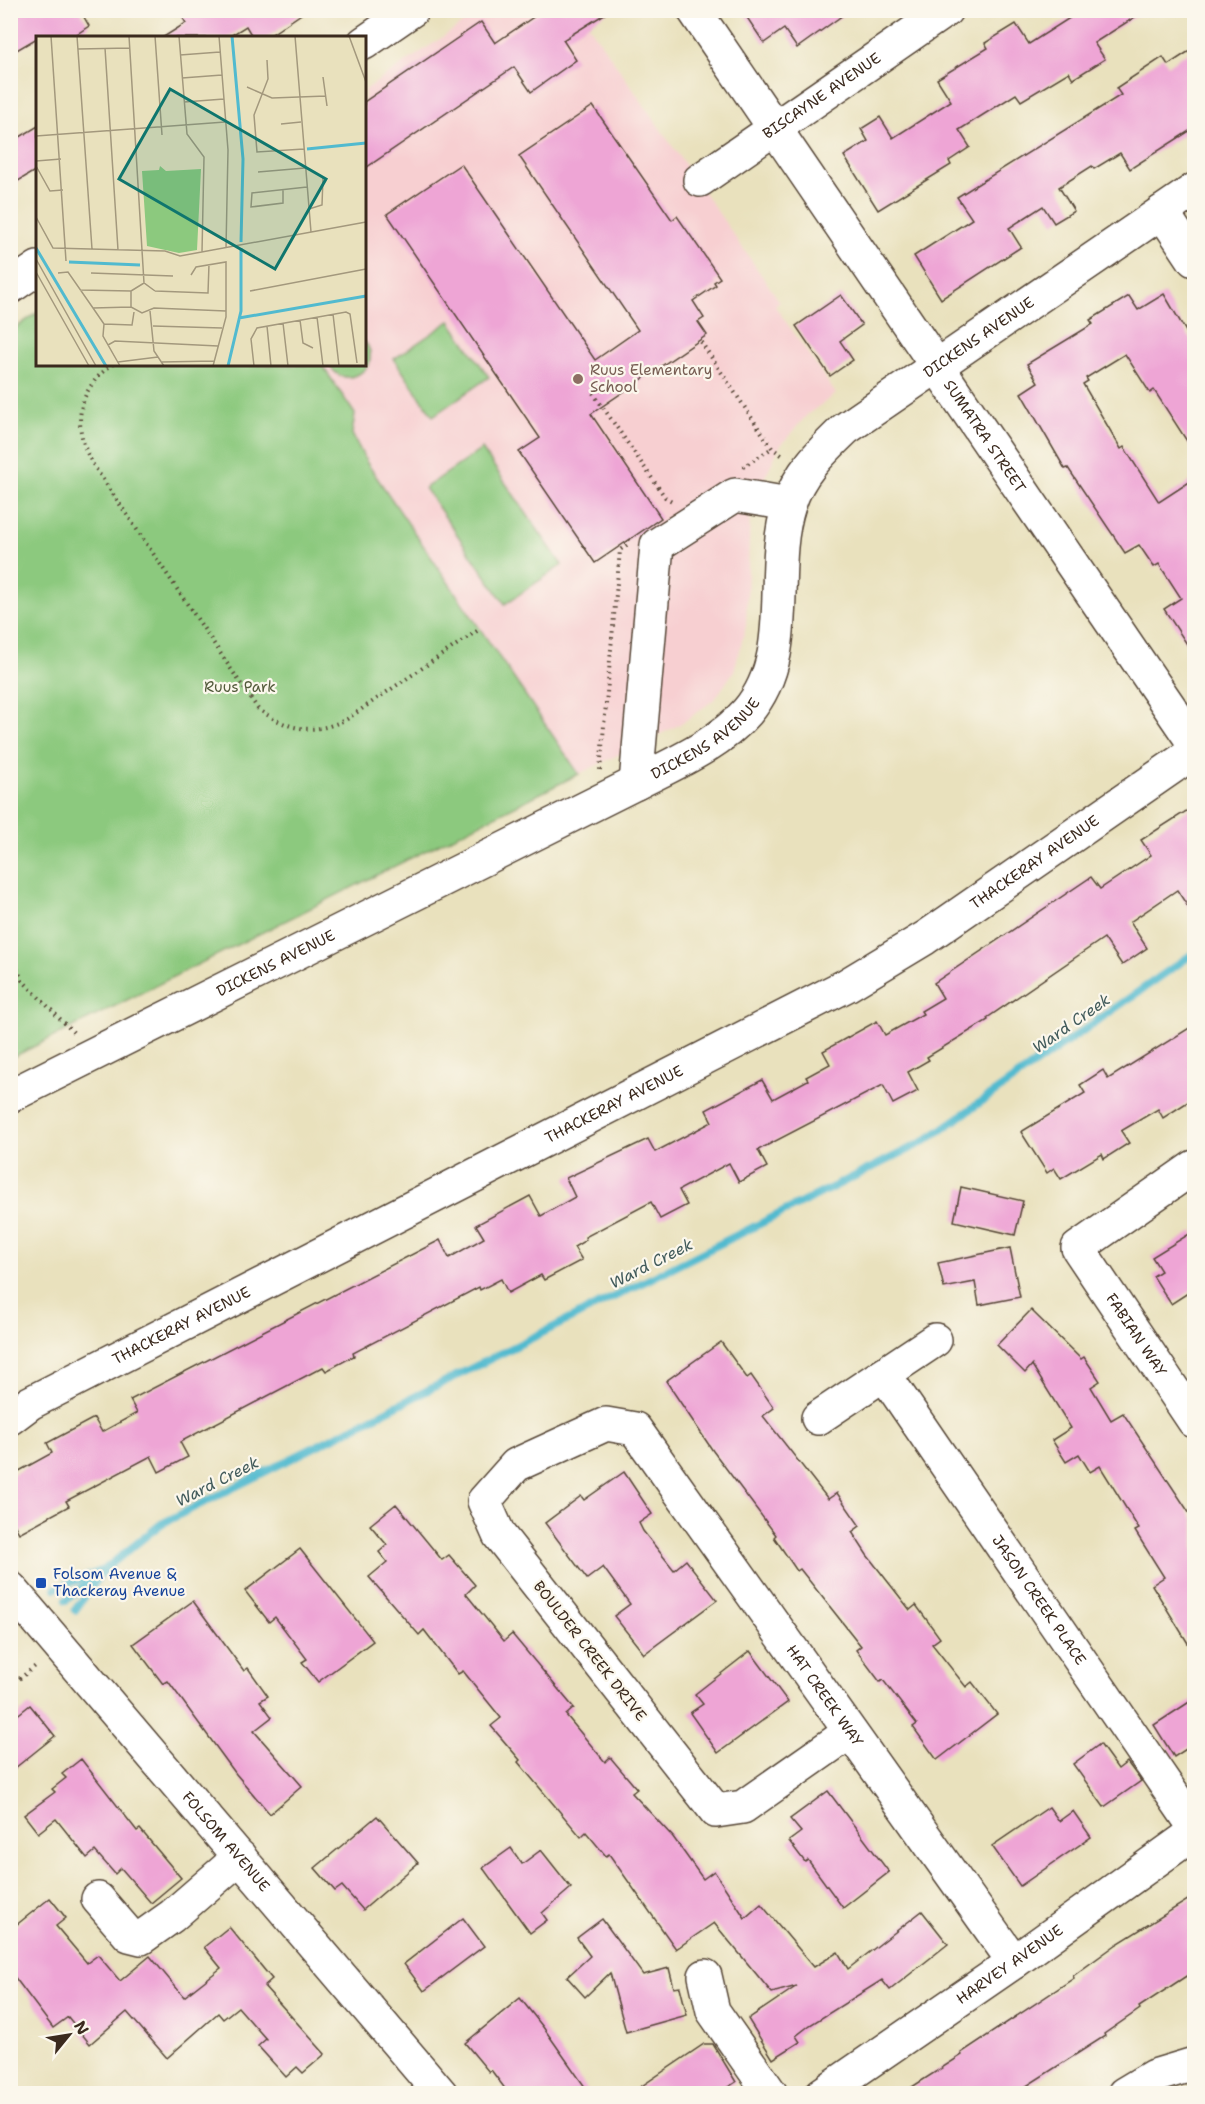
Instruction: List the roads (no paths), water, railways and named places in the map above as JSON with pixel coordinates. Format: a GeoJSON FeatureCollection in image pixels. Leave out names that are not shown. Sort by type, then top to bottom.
{"type":"FeatureCollection","features":[{"type":"Feature","properties":{"kind":"street"},"geometry":{"type":"LineString","coordinates":[[366,42],[412,10]]}},
{"type":"Feature","properties":{"kind":"street","name":"SUMATRA STREET"},"geometry":{"type":"LineString","coordinates":[[694,10],[1194,742]]}},
{"type":"Feature","properties":{"kind":"street","name":"BISCAYNE AVENUE"},"geometry":{"type":"LineString","coordinates":[[700,180],[946,10]]}},
{"type":"Feature","properties":{"kind":"street","name":"DICKENS AVENUE"},"geometry":{"type":"LineString","coordinates":[[10,1096],[636,783],[715,741],[747,711],[767,678],[778,635],[781,539],[789,504],[810,462],[845,429],[1194,190]]}},
{"type":"Feature","properties":{"kind":"street"},"geometry":{"type":"LineString","coordinates":[[1162,212],[1194,261]]}},
{"type":"Feature","properties":{"kind":"street"},"geometry":{"type":"LineString","coordinates":[[10,287],[36,269]]}},
{"type":"Feature","properties":{"kind":"street"},"geometry":{"type":"LineString","coordinates":[[636,783],[657,545],[735,495],[789,504]]}},
{"type":"Feature","properties":{"kind":"street","name":"THACKERAY AVENUE"},"geometry":{"type":"LineString","coordinates":[[10,1418],[30,1403],[847,985],[925,938],[1194,752]]}},
{"type":"Feature","properties":{"kind":"street","name":"FABIAN WAY"},"geometry":{"type":"LineString","coordinates":[[1194,1167],[1078,1248],[1194,1421]]}},
{"type":"Feature","properties":{"kind":"street"},"geometry":{"type":"LineString","coordinates":[[818,1418],[935,1340]]}},
{"type":"Feature","properties":{"kind":"street","name":"JASON CREEK PLACE"},"geometry":{"type":"LineString","coordinates":[[884,1374],[1194,1826]]}},
{"type":"Feature","properties":{"kind":"street","name":"BOULDER CREEK DRIVE"},"geometry":{"type":"LineString","coordinates":[[635,1429],[606,1424],[516,1465],[484,1501],[499,1535],[716,1810],[743,1807],[850,1732]]}},
{"type":"Feature","properties":{"kind":"street","name":"HAT CREEK WAY"},"geometry":{"type":"LineString","coordinates":[[635,1429],[1014,1962]]}},
{"type":"Feature","properties":{"kind":"street","name":"FOLSOM AVENUE"},"geometry":{"type":"LineString","coordinates":[[10,1588],[441,2094]]}},
{"type":"Feature","properties":{"kind":"street","name":"HARVEY AVENUE"},"geometry":{"type":"LineString","coordinates":[[822,2094],[1014,1962],[1194,1833]]}},
{"type":"Feature","properties":{"kind":"street"},"geometry":{"type":"LineString","coordinates":[[98,1899],[129,1935],[141,1938],[172,1916],[240,1857]]}},
{"type":"Feature","properties":{"kind":"street"},"geometry":{"type":"LineString","coordinates":[[705,1976],[713,2011],[771,2094]]}},
{"type":"Feature","properties":{"kind":"street"},"geometry":{"type":"LineString","coordinates":[[1124,2094],[1154,2076],[1194,2064]]}},
{"type":"Feature","properties":{"kind":"waterway","name":"Ward Creek"},"geometry":{"type":"LineString","coordinates":[[75,1610],[105,1569],[161,1524],[925,1141],[1194,953]]}},
{"type":"Feature","properties":{"kind":"waterway","name":"Ward Creek"},"geometry":{"type":"LineString","coordinates":[[56,1588],[104,1570]]}},
{"type":"Feature","properties":{"kind":"waterway","name":"Ward Creek"},"geometry":{"type":"LineString","coordinates":[[66,1600],[97,1576]]}},
{"type":"Feature","properties":{"kind":"place","name":"Ruus Elementary School"},"geometry":{"type":"Point","coordinates":[578,379]}},
{"type":"Feature","properties":{"kind":"place","name":"Folsom Avenue & Thackeray Avenue"},"geometry":{"type":"Point","coordinates":[41,1583]}},
{"type":"Feature","properties":{"kind":"park label","name":"Ruus Park"},"geometry":{"type":"Point","coordinates":[240,687]}}]}
